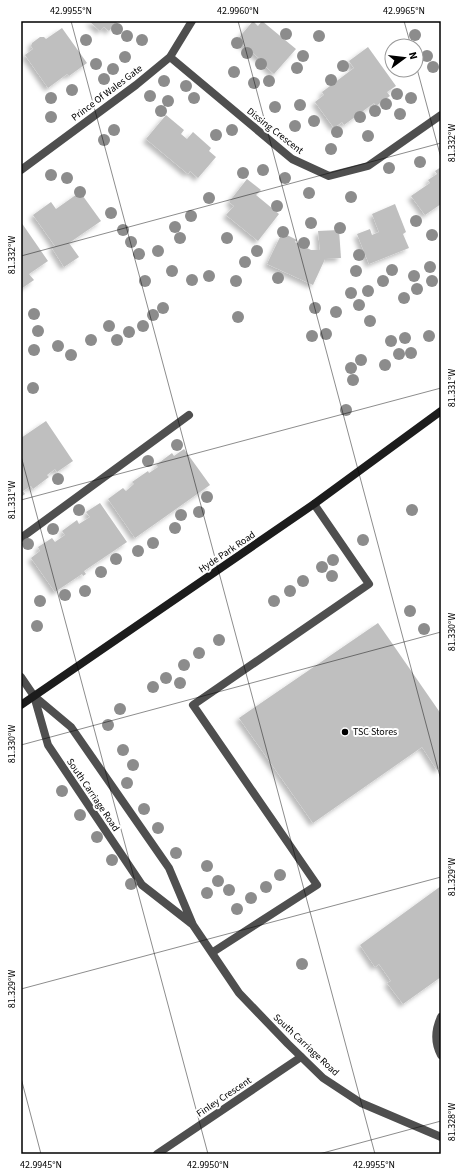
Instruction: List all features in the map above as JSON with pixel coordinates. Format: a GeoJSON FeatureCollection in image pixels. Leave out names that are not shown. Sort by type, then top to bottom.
{"type":"FeatureCollection","features":[{"type":"Feature","properties":{"kind":"main road","name":"Hyde Park Road"},"geometry":{"type":"LineString","coordinates":[[21,705],[314,504],[441,411]]}},
{"type":"Feature","properties":{"kind":"street","name":"Prince Of Wales Gate"},"geometry":{"type":"LineString","coordinates":[[21,170],[136,85],[170,57],[192,21]]}},
{"type":"Feature","properties":{"kind":"street","name":"Dissing Crescent"},"geometry":{"type":"LineString","coordinates":[[170,57],[292,159],[329,176],[368,166],[441,115]]}},
{"type":"Feature","properties":{"kind":"street"},"geometry":{"type":"LineString","coordinates":[[21,538],[189,415]]}},
{"type":"Feature","properties":{"kind":"street"},"geometry":{"type":"LineString","coordinates":[[213,952],[318,885],[192,705],[369,584],[314,504]]}},
{"type":"Feature","properties":{"kind":"street","name":"South Carriage Road"},"geometry":{"type":"LineString","coordinates":[[21,677],[34,696],[71,727],[164,861],[193,925],[213,952],[239,993],[323,1078],[361,1103],[441,1137]]}},
{"type":"Feature","properties":{"kind":"street","name":"South Carriage Road"},"geometry":{"type":"LineString","coordinates":[[34,696],[48,745],[142,885],[193,925]]}},
{"type":"Feature","properties":{"kind":"street"},"geometry":{"type":"LineString","coordinates":[[441,1017],[437,1026],[435,1037],[437,1049],[441,1056]]}},
{"type":"Feature","properties":{"kind":"street","name":"Finley Crescent"},"geometry":{"type":"LineString","coordinates":[[157,1154],[302,1056]]}},
{"type":"Feature","properties":{"kind":"building"},"geometry":{"type":"Polygon","coordinates":[[[89,21],[118,21],[109,31],[104,27],[100,31],[89,21]]]}},
{"type":"Feature","properties":{"kind":"building"},"geometry":{"type":"Polygon","coordinates":[[[253,21],[258,26],[262,21],[296,49],[274,74],[264,65],[265,63],[237,40],[253,21]]]}},
{"type":"Feature","properties":{"kind":"building"},"geometry":{"type":"Polygon","coordinates":[[[62,28],[87,63],[69,76],[67,74],[48,88],[25,55],[33,49],[31,46],[32,43],[40,37],[44,37],[46,39],[62,28]]]}},
{"type":"Feature","properties":{"kind":"building"},"geometry":{"type":"Polygon","coordinates":[[[368,47],[384,69],[384,78],[390,78],[396,86],[387,92],[390,96],[376,106],[374,103],[344,125],[342,122],[334,128],[315,102],[324,95],[322,92],[354,68],[349,61],[368,47]]]}},
{"type":"Feature","properties":{"kind":"building"},"geometry":{"type":"Polygon","coordinates":[[[166,115],[184,130],[181,134],[187,139],[193,132],[211,148],[209,151],[216,157],[198,178],[190,171],[188,174],[146,139],[166,115]]]}},
{"type":"Feature","properties":{"kind":"building"},"geometry":{"type":"Polygon","coordinates":[[[441,167],[441,204],[425,215],[411,196],[430,183],[428,180],[437,174],[435,171],[441,167]]]}},
{"type":"Feature","properties":{"kind":"building"},"geometry":{"type":"Polygon","coordinates":[[[247,179],[261,190],[256,195],[279,214],[258,241],[226,215],[234,206],[229,202],[247,179]]]}},
{"type":"Feature","properties":{"kind":"building"},"geometry":{"type":"Polygon","coordinates":[[[80,192],[101,221],[69,243],[79,257],[64,267],[52,248],[55,246],[33,215],[51,202],[56,209],[80,192]]]}},
{"type":"Feature","properties":{"kind":"building"},"geometry":{"type":"Polygon","coordinates":[[[395,204],[406,232],[403,234],[409,248],[369,264],[357,234],[370,229],[372,235],[379,232],[372,214],[395,204]]]}},
{"type":"Feature","properties":{"kind":"building"},"geometry":{"type":"Polygon","coordinates":[[[21,222],[48,261],[29,274],[34,280],[21,289],[21,222]]]}},
{"type":"Feature","properties":{"kind":"building"},"geometry":{"type":"Polygon","coordinates":[[[339,230],[341,258],[325,259],[313,285],[267,264],[280,237],[283,238],[285,234],[297,240],[295,242],[311,250],[320,250],[318,231],[339,230]]]}},
{"type":"Feature","properties":{"kind":"building"},"geometry":{"type":"Polygon","coordinates":[[[46,421],[73,461],[57,472],[55,469],[47,475],[49,477],[33,489],[31,486],[23,491],[25,494],[21,497],[21,438],[46,421]]]}},
{"type":"Feature","properties":{"kind":"building"},"geometry":{"type":"Polygon","coordinates":[[[184,449],[210,485],[135,538],[108,499],[123,488],[126,491],[134,484],[132,482],[148,471],[149,473],[158,467],[156,465],[172,453],[174,456],[184,449]]]}},
{"type":"Feature","properties":{"kind":"building"},"geometry":{"type":"Polygon","coordinates":[[[100,503],[127,542],[84,571],[86,574],[83,576],[82,574],[55,592],[31,558],[40,551],[38,547],[52,538],[55,542],[65,535],[62,531],[77,520],[79,524],[90,517],[86,512],[100,503]]]}},
{"type":"Feature","properties":{"kind":"building","name":"TSC Stores"},"geometry":{"type":"Polygon","coordinates":[[[378,623],[441,714],[441,767],[437,770],[422,747],[313,823],[239,718],[378,623]]]}},
{"type":"Feature","properties":{"kind":"building"},"geometry":{"type":"Polygon","coordinates":[[[441,886],[441,977],[403,1004],[387,983],[391,981],[379,964],[375,967],[360,945],[441,886]]]}},
{"type":"Feature","properties":{"kind":"place","name":"TSC Stores"},"geometry":{"type":"Point","coordinates":[345,732]}}]}
